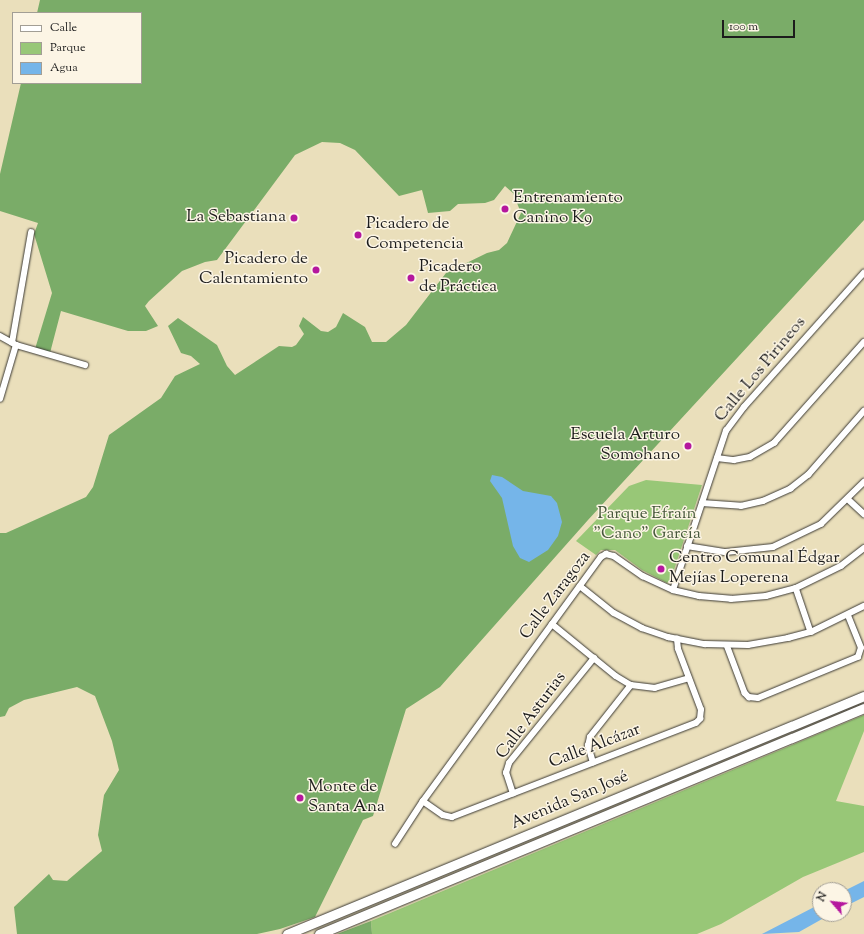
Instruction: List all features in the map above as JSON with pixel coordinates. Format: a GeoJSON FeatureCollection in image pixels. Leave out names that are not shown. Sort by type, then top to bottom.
{"type":"FeatureCollection","features":[{"type":"Feature","properties":{"kind":"main road","name":"Avenida San José"},"geometry":{"type":"LineString","coordinates":[[287,934],[864,696]]}},
{"type":"Feature","properties":{"kind":"main road","name":"Avenida San José"},"geometry":{"type":"LineString","coordinates":[[318,934],[864,708]]}},
{"type":"Feature","properties":{"kind":"street"},"geometry":{"type":"LineString","coordinates":[[0,399],[14,344],[31,232]]}},
{"type":"Feature","properties":{"kind":"street","name":"Calle Los Pirineos"},"geometry":{"type":"LineString","coordinates":[[673,590],[726,431],[738,413],[864,273]]}},
{"type":"Feature","properties":{"kind":"street"},"geometry":{"type":"LineString","coordinates":[[0,336],[14,344],[85,365]]}},
{"type":"Feature","properties":{"kind":"street"},"geometry":{"type":"LineString","coordinates":[[717,458],[734,460],[750,457],[774,443],[864,342]]}},
{"type":"Feature","properties":{"kind":"street"},"geometry":{"type":"LineString","coordinates":[[702,503],[746,505],[763,501],[790,489],[808,475],[864,412]]}},
{"type":"Feature","properties":{"kind":"street"},"geometry":{"type":"LineString","coordinates":[[687,546],[726,552],[773,547],[810,531],[848,499],[864,482]]}},
{"type":"Feature","properties":{"kind":"street"},"geometry":{"type":"LineString","coordinates":[[848,499],[864,514]]}},
{"type":"Feature","properties":{"kind":"street","name":"Calle Zaragoza"},"geometry":{"type":"LineString","coordinates":[[395,844],[423,801],[601,557],[610,554],[648,579],[673,590],[699,596],[731,599],[766,596],[796,588],[840,566],[864,548]]}},
{"type":"Feature","properties":{"kind":"street"},"geometry":{"type":"LineString","coordinates":[[580,586],[627,620],[653,632],[677,639],[727,645],[767,642],[811,632],[864,606]]}},
{"type":"Feature","properties":{"kind":"street"},"geometry":{"type":"LineString","coordinates":[[796,588],[811,632]]}},
{"type":"Feature","properties":{"kind":"street"},"geometry":{"type":"LineString","coordinates":[[727,645],[745,693],[749,697],[758,698],[858,657],[861,648],[848,615]]}},
{"type":"Feature","properties":{"kind":"street"},"geometry":{"type":"LineString","coordinates":[[552,624],[594,658],[631,684],[655,688],[689,678]]}},
{"type":"Feature","properties":{"kind":"street","name":"Calle Alcázar"},"geometry":{"type":"LineString","coordinates":[[423,801],[443,815],[452,817],[698,721],[701,710],[677,639]]}},
{"type":"Feature","properties":{"kind":"street","name":"Calle Asturias"},"geometry":{"type":"LineString","coordinates":[[513,794],[506,773],[509,762],[594,658]]}},
{"type":"Feature","properties":{"kind":"street"},"geometry":{"type":"LineString","coordinates":[[593,763],[588,746],[590,737],[631,684]]}},
{"type":"Feature","properties":{"kind":"green space"},"geometry":{"type":"Polygon","coordinates":[[[40,0],[864,0],[864,220],[588,520],[440,687],[406,709],[373,816],[363,820],[315,917],[280,929],[257,934],[17,934],[14,907],[49,874],[53,880],[67,881],[102,851],[98,835],[104,795],[119,770],[112,741],[95,696],[77,687],[24,700],[9,708],[5,716],[0,717],[0,533],[6,533],[86,497],[93,487],[109,435],[161,398],[175,376],[200,364],[191,356],[181,353],[168,326],[178,318],[217,345],[227,366],[235,375],[279,346],[292,347],[296,345],[304,334],[299,326],[303,317],[321,331],[328,332],[336,327],[343,313],[365,327],[372,342],[386,342],[406,325],[446,273],[487,253],[499,250],[507,243],[521,213],[513,193],[505,186],[494,200],[485,203],[458,204],[450,211],[428,213],[422,190],[399,196],[355,150],[340,143],[322,142],[295,155],[217,260],[205,262],[182,271],[149,301],[145,306],[158,326],[146,331],[128,331],[61,311],[50,353],[35,349],[52,293],[34,234],[38,223],[0,211],[0,174],[21,84],[142,84],[142,12],[37,12],[40,0]]]}},
{"type":"Feature","properties":{"kind":"green space","name":"Parque Efraín \"Cano\" García"},"geometry":{"type":"Polygon","coordinates":[[[646,480],[702,485],[671,579],[667,583],[642,570],[615,550],[601,550],[596,555],[576,541],[629,486],[646,480]]]}},
{"type":"Feature","properties":{"kind":"green space"},"geometry":{"type":"Polygon","coordinates":[[[864,715],[864,731],[836,801],[864,806],[864,852],[803,877],[721,924],[697,934],[372,934],[371,921],[864,715]]]}},
{"type":"Feature","properties":{"kind":"green space"},"geometry":{"type":"Polygon","coordinates":[[[371,921],[372,934],[337,934],[371,921]]]}},
{"type":"Feature","properties":{"kind":"water"},"geometry":{"type":"Polygon","coordinates":[[[492,475],[502,477],[523,491],[551,496],[557,503],[562,522],[558,536],[548,550],[529,562],[520,558],[513,546],[502,498],[490,481],[492,475]]]}},
{"type":"Feature","properties":{"kind":"water"},"geometry":{"type":"Polygon","coordinates":[[[864,881],[864,897],[852,903],[852,887],[864,881]]]}},
{"type":"Feature","properties":{"kind":"water"},"geometry":{"type":"Polygon","coordinates":[[[812,908],[812,922],[817,922],[799,932],[762,934],[812,908]]]}},
{"type":"Feature","properties":{"kind":"place","name":"Entrenamiento Canino K9"},"geometry":{"type":"Point","coordinates":[505,209]}},
{"type":"Feature","properties":{"kind":"place","name":"La Sebastiana"},"geometry":{"type":"Point","coordinates":[294,218]}},
{"type":"Feature","properties":{"kind":"place","name":"Picadero de Competencia"},"geometry":{"type":"Point","coordinates":[358,235]}},
{"type":"Feature","properties":{"kind":"place","name":"Picadero de Calentamiento"},"geometry":{"type":"Point","coordinates":[316,270]}},
{"type":"Feature","properties":{"kind":"place","name":"Picadero de Práctica"},"geometry":{"type":"Point","coordinates":[411,278]}},
{"type":"Feature","properties":{"kind":"place","name":"Escuela Arturo Somohano"},"geometry":{"type":"Point","coordinates":[688,446]}},
{"type":"Feature","properties":{"kind":"place","name":"Centro Comunal Édgar Mejías Loperena"},"geometry":{"type":"Point","coordinates":[661,569]}},
{"type":"Feature","properties":{"kind":"place","name":"Monte de Santa Ana"},"geometry":{"type":"Point","coordinates":[300,798]}}]}
